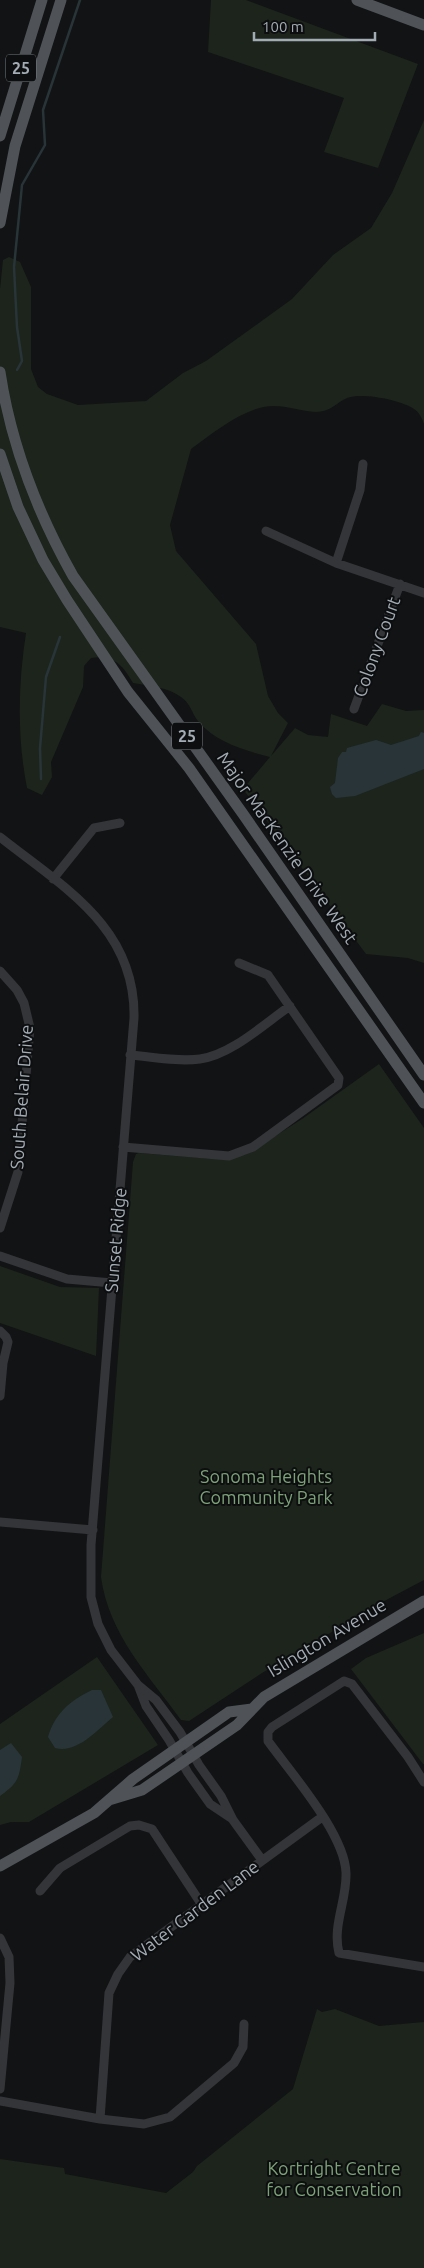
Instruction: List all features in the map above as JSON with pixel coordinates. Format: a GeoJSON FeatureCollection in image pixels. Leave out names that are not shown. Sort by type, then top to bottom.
{"type":"FeatureCollection","features":[{"type":"Feature","properties":{"kind":"main road","name":"25"},"geometry":{"type":"LineString","coordinates":[[0,136],[42,0]]}},
{"type":"Feature","properties":{"kind":"main road","name":"25"},"geometry":{"type":"LineString","coordinates":[[0,223],[15,146],[61,0]]}},
{"type":"Feature","properties":{"kind":"main road"},"geometry":{"type":"LineString","coordinates":[[357,0],[424,25]]}},
{"type":"Feature","properties":{"kind":"main road","name":"Major MacKenzie Drive West"},"geometry":{"type":"LineString","coordinates":[[0,372],[13,436],[35,501],[52,539],[73,576],[243,814],[424,1075]]}},
{"type":"Feature","properties":{"kind":"main road","name":"Major MacKenzie Drive West"},"geometry":{"type":"LineString","coordinates":[[0,454],[18,507],[43,560],[67,600],[128,692],[189,768],[424,1102]]}},
{"type":"Feature","properties":{"kind":"main road","name":"Islington Avenue"},"geometry":{"type":"LineString","coordinates":[[109,1800],[142,1790],[237,1725],[264,1697],[424,1601]]}},
{"type":"Feature","properties":{"kind":"main road","name":"Islington Avenue"},"geometry":{"type":"LineString","coordinates":[[0,1866],[94,1813],[133,1779],[229,1712],[252,1709]]}},
{"type":"Feature","properties":{"kind":"street"},"geometry":{"type":"LineString","coordinates":[[336,562],[360,490],[363,464]]}},
{"type":"Feature","properties":{"kind":"street"},"geometry":{"type":"LineString","coordinates":[[266,531],[336,562],[424,593]]}},
{"type":"Feature","properties":{"kind":"street","name":"Colony Court"},"geometry":{"type":"LineString","coordinates":[[354,710],[400,584]]}},
{"type":"Feature","properties":{"kind":"street"},"geometry":{"type":"LineString","coordinates":[[53,879],[94,828],[120,823]]}},
{"type":"Feature","properties":{"kind":"street","name":"Sunset Ridge"},"geometry":{"type":"LineString","coordinates":[[0,837],[99,919],[112,936],[124,959],[130,976],[134,1003],[92,1530],[90,1583],[96,1617],[111,1650],[138,1685],[156,1700],[221,1796],[233,1820]]}},
{"type":"Feature","properties":{"kind":"street"},"geometry":{"type":"LineString","coordinates":[[123,1147],[229,1156],[253,1148],[338,1085],[339,1078],[268,975],[239,963]]}},
{"type":"Feature","properties":{"kind":"street","name":"South Belair Drive"},"geometry":{"type":"LineString","coordinates":[[0,971],[17,990],[24,1003],[30,1028],[20,1165],[0,1228]]}},
{"type":"Feature","properties":{"kind":"street"},"geometry":{"type":"LineString","coordinates":[[130,1055],[191,1060],[209,1057],[229,1049],[290,1006]]}},
{"type":"Feature","properties":{"kind":"street"},"geometry":{"type":"LineString","coordinates":[[0,1256],[67,1279],[112,1283]]}},
{"type":"Feature","properties":{"kind":"street"},"geometry":{"type":"LineString","coordinates":[[0,1331],[8,1342],[3,1363],[0,1396]]}},
{"type":"Feature","properties":{"kind":"street"},"geometry":{"type":"LineString","coordinates":[[0,1522],[92,1530]]}},
{"type":"Feature","properties":{"kind":"street"},"geometry":{"type":"LineString","coordinates":[[424,1782],[360,1692],[352,1684],[344,1681],[272,1727],[268,1732],[268,1741],[322,1817],[339,1844],[344,1858],[346,1874],[336,1940],[339,1953],[424,1968]]}},
{"type":"Feature","properties":{"kind":"street","name":"Sunset Ridge"},"geometry":{"type":"LineString","coordinates":[[138,1685],[146,1706],[210,1804],[233,1820]]}},
{"type":"Feature","properties":{"kind":"street","name":"Water Garden Lane"},"geometry":{"type":"LineString","coordinates":[[100,2119],[104,2086],[108,2001],[118,1974],[130,1958],[322,1817]]}},
{"type":"Feature","properties":{"kind":"street"},"geometry":{"type":"LineString","coordinates":[[233,1820],[262,1860]]}},
{"type":"Feature","properties":{"kind":"street"},"geometry":{"type":"LineString","coordinates":[[40,1890],[60,1868],[130,1826],[140,1825],[152,1829],[202,1905]]}},
{"type":"Feature","properties":{"kind":"street"},"geometry":{"type":"LineString","coordinates":[[0,1938],[9,1956],[10,1983],[0,2089]]}},
{"type":"Feature","properties":{"kind":"street"},"geometry":{"type":"LineString","coordinates":[[0,2101],[100,2119],[144,2124],[170,2117],[234,2063],[243,2047],[244,2024]]}},
{"type":"Feature","properties":{"kind":"green space"},"geometry":{"type":"Polygon","coordinates":[[[211,0],[246,0],[418,64],[378,168],[324,152],[344,98],[208,52],[211,0]]]}},
{"type":"Feature","properties":{"kind":"green space"},"geometry":{"type":"Polygon","coordinates":[[[424,120],[424,424],[414,409],[391,400],[371,396],[353,396],[321,412],[271,406],[247,412],[222,426],[191,449],[170,525],[176,551],[256,644],[268,696],[278,713],[288,723],[271,756],[295,728],[308,735],[328,737],[331,714],[367,726],[382,704],[406,711],[424,710],[424,963],[408,958],[366,954],[243,789],[270,757],[241,749],[213,735],[198,721],[189,705],[181,697],[164,689],[133,683],[121,666],[111,659],[91,658],[84,666],[83,687],[51,762],[52,777],[42,795],[27,788],[20,730],[21,672],[26,633],[0,627],[0,289],[3,260],[9,257],[20,262],[31,287],[31,369],[38,387],[47,394],[78,405],[146,401],[183,373],[206,361],[292,299],[333,255],[371,228],[392,193],[424,120]]]}},
{"type":"Feature","properties":{"kind":"green space","name":"Sonoma Heights Community Park"},"geometry":{"type":"Polygon","coordinates":[[[379,1064],[424,1128],[424,1580],[262,1673],[189,1721],[181,1720],[143,1670],[121,1636],[105,1598],[101,1577],[133,1162],[136,1154],[139,1153],[214,1159],[247,1154],[302,1119],[379,1064]]]}},
{"type":"Feature","properties":{"kind":"green space"},"geometry":{"type":"Polygon","coordinates":[[[0,1266],[60,1287],[99,1288],[96,1356],[0,1323],[0,1266]]]}},
{"type":"Feature","properties":{"kind":"green space"},"geometry":{"type":"Polygon","coordinates":[[[424,1633],[423,1764],[351,1669],[366,1658],[424,1633]]]}},
{"type":"Feature","properties":{"kind":"green space"},"geometry":{"type":"Polygon","coordinates":[[[97,1657],[158,1745],[29,1822],[11,1822],[0,1825],[0,1724],[97,1657]]]}},
{"type":"Feature","properties":{"kind":"green space","name":"Kortright Centre for Conservation"},"geometry":{"type":"Polygon","coordinates":[[[317,2009],[322,2012],[335,2009],[379,2026],[424,2022],[424,2268],[0,2268],[0,2159],[64,2168],[65,2174],[166,2193],[293,2089],[317,2009]]]}},
{"type":"Feature","properties":{"kind":"shaded area"},"geometry":{"type":"Polygon","coordinates":[[[421,732],[424,733],[424,769],[355,796],[336,798],[332,794],[330,787],[335,783],[338,758],[342,752],[346,752],[347,748],[376,740],[391,745],[419,736],[421,732]]]}},
{"type":"Feature","properties":{"kind":"shaded area"},"geometry":{"type":"Polygon","coordinates":[[[92,1690],[101,1690],[113,1717],[79,1744],[71,1748],[55,1748],[48,1737],[59,1714],[77,1698],[92,1690]]]}},
{"type":"Feature","properties":{"kind":"shaded area"},"geometry":{"type":"Polygon","coordinates":[[[11,1743],[22,1757],[20,1771],[17,1780],[11,1788],[0,1796],[0,1750],[11,1743]]]}},
{"type":"Feature","properties":{"kind":"waterway"},"geometry":{"type":"LineString","coordinates":[[17,370],[22,361],[17,327],[14,267],[22,185],[45,145],[43,110],[80,0]]}},
{"type":"Feature","properties":{"kind":"waterway"},"geometry":{"type":"LineString","coordinates":[[41,779],[40,748],[46,677],[60,637]]}}]}
